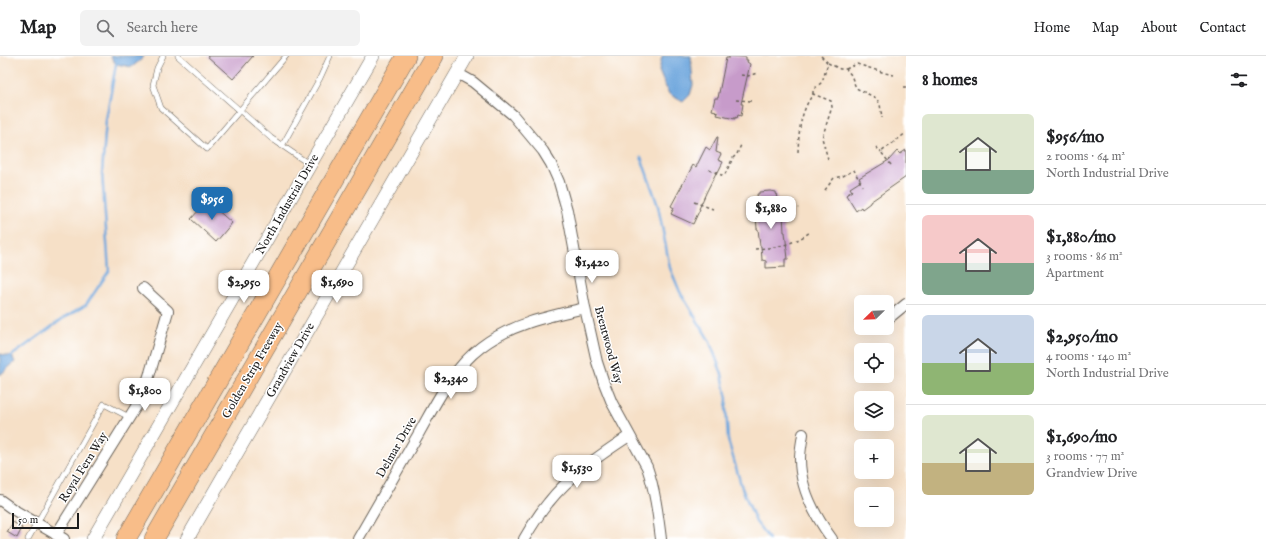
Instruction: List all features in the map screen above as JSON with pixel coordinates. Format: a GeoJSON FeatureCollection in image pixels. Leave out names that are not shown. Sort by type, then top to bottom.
{"type":"FeatureCollection","features":[{"type":"Feature","properties":{"kind":"highway","name":"Golden Strip Freeway"},"geometry":{"type":"LineString","coordinates":[[126,539],[406,56]]}},
{"type":"Feature","properties":{"kind":"highway","name":"Golden Strip Freeway"},"geometry":{"type":"LineString","coordinates":[[154,539],[434,56]]}},
{"type":"Feature","properties":{"kind":"street","name":"North Industrial Drive"},"geometry":{"type":"LineString","coordinates":[[93,539],[373,56]]}},
{"type":"Feature","properties":{"kind":"street","name":"Grandview Drive"},"geometry":{"type":"LineString","coordinates":[[186,539],[467,56]]}},
{"type":"Feature","properties":{"kind":"street","name":"Brentwood Way"},"geometry":{"type":"LineString","coordinates":[[457,73],[473,82],[513,115],[543,151],[559,182],[567,210],[597,362],[612,403],[647,467],[654,490],[661,539]]}},
{"type":"Feature","properties":{"kind":"street","name":"Royal Fern Way"},"geometry":{"type":"LineString","coordinates":[[60,537],[142,397],[150,373],[168,311],[143,288]]}},
{"type":"Feature","properties":{"kind":"street"},"geometry":{"type":"LineString","coordinates":[[894,314],[906,304]]}},
{"type":"Feature","properties":{"kind":"street","name":"Delmar Drive"},"geometry":{"type":"LineString","coordinates":[[358,539],[444,389],[462,364],[472,354],[493,339],[510,330],[534,321],[586,308]]}},
{"type":"Feature","properties":{"kind":"street"},"geometry":{"type":"LineString","coordinates":[[803,434],[800,458],[803,481],[814,511],[822,526],[832,539]]}},
{"type":"Feature","properties":{"kind":"street"},"geometry":{"type":"LineString","coordinates":[[524,539],[548,502],[564,485],[608,450],[629,436]]}},
{"type":"Feature","properties":{"kind":"street"},"geometry":{"type":"LineString","coordinates":[[0,500],[60,537]]}},
{"type":"Feature","properties":{"kind":"lane"},"geometry":{"type":"LineString","coordinates":[[163,56],[157,68],[153,85],[161,108],[207,149],[286,56]]}},
{"type":"Feature","properties":{"kind":"lane"},"geometry":{"type":"LineString","coordinates":[[178,56],[271,138],[310,165]]}},
{"type":"Feature","properties":{"kind":"lane"},"geometry":{"type":"LineString","coordinates":[[282,146],[320,78],[330,56]]}},
{"type":"Feature","properties":{"kind":"lane"},"geometry":{"type":"LineString","coordinates":[[28,539],[38,524],[104,404],[129,417]]}},
{"type":"Feature","properties":{"kind":"path"},"geometry":{"type":"LineString","coordinates":[[821,56],[828,64],[840,69],[846,69],[857,64],[894,75]]}},
{"type":"Feature","properties":{"kind":"path"},"geometry":{"type":"LineString","coordinates":[[798,152],[799,124],[806,103],[813,94],[813,90],[822,82],[828,64]]}},
{"type":"Feature","properties":{"kind":"path"},"geometry":{"type":"LineString","coordinates":[[846,69],[851,75],[856,88],[879,101],[882,118]]}},
{"type":"Feature","properties":{"kind":"path"},"geometry":{"type":"LineString","coordinates":[[741,75],[748,76],[757,74]]}},
{"type":"Feature","properties":{"kind":"path"},"geometry":{"type":"LineString","coordinates":[[813,94],[830,101],[832,106],[822,138],[828,159]]}},
{"type":"Feature","properties":{"kind":"path"},"geometry":{"type":"LineString","coordinates":[[736,100],[752,102]]}},
{"type":"Feature","properties":{"kind":"path"},"geometry":{"type":"LineString","coordinates":[[880,152],[906,133]]}},
{"type":"Feature","properties":{"kind":"path"},"geometry":{"type":"LineString","coordinates":[[709,170],[724,176],[732,158],[737,154],[741,145]]}},
{"type":"Feature","properties":{"kind":"path"},"geometry":{"type":"LineString","coordinates":[[876,147],[891,166]]}},
{"type":"Feature","properties":{"kind":"path"},"geometry":{"type":"LineString","coordinates":[[825,190],[834,178],[843,176],[854,170],[862,186]]}},
{"type":"Feature","properties":{"kind":"path"},"geometry":{"type":"LineString","coordinates":[[694,202],[713,209]]}},
{"type":"Feature","properties":{"kind":"path"},"geometry":{"type":"LineString","coordinates":[[751,213],[799,208]]}},
{"type":"Feature","properties":{"kind":"path"},"geometry":{"type":"LineString","coordinates":[[754,249],[781,246],[802,238],[810,232]]}},
{"type":"Feature","properties":{"kind":"water"},"geometry":{"type":"Polygon","coordinates":[[[110,56],[144,56],[132,67],[116,64],[110,56]]]}},
{"type":"Feature","properties":{"kind":"water"},"geometry":{"type":"Polygon","coordinates":[[[662,56],[691,56],[693,85],[690,95],[683,102],[669,94],[659,71],[662,56]]]}},
{"type":"Feature","properties":{"kind":"water"},"geometry":{"type":"Polygon","coordinates":[[[0,354],[12,356],[15,362],[0,375],[0,354]]]}},
{"type":"Feature","properties":{"kind":"building"},"geometry":{"type":"Polygon","coordinates":[[[207,56],[253,56],[233,79],[207,56]]]}},
{"type":"Feature","properties":{"kind":"building"},"geometry":{"type":"Polygon","coordinates":[[[729,56],[746,57],[746,60],[748,60],[747,62],[750,64],[741,104],[743,104],[741,116],[738,115],[735,119],[717,115],[718,113],[715,112],[716,111],[712,110],[715,98],[718,98],[726,58],[729,58],[729,56]]]}},
{"type":"Feature","properties":{"kind":"building"},"geometry":{"type":"Polygon","coordinates":[[[717,137],[716,152],[721,154],[718,160],[723,162],[706,193],[693,224],[671,214],[674,208],[671,206],[693,165],[696,167],[706,147],[710,150],[717,137]]]}},
{"type":"Feature","properties":{"kind":"building"},"geometry":{"type":"Polygon","coordinates":[[[906,150],[906,177],[862,209],[861,207],[856,211],[846,195],[852,191],[850,188],[861,181],[859,178],[889,160],[897,151],[900,154],[906,150]]]}},
{"type":"Feature","properties":{"kind":"building"},"geometry":{"type":"Polygon","coordinates":[[[759,192],[776,192],[777,200],[780,199],[783,213],[788,259],[785,259],[785,267],[766,268],[766,261],[762,260],[761,246],[757,229],[755,201],[758,201],[757,194],[759,194],[759,192]]]}},
{"type":"Feature","properties":{"kind":"building"},"geometry":{"type":"Polygon","coordinates":[[[207,201],[232,223],[216,242],[191,219],[207,201]]]}},
{"type":"Feature","properties":{"kind":"building"},"geometry":{"type":"Polygon","coordinates":[[[13,522],[22,528],[17,538],[7,532],[13,522]]]}},
{"type":"Feature","properties":{"kind":"waterway"},"geometry":{"type":"LineString","coordinates":[[10,357],[61,320],[86,305],[109,271],[102,173],[106,120],[116,64]]}},
{"type":"Feature","properties":{"kind":"waterway"},"geometry":{"type":"LineString","coordinates":[[641,157],[658,206],[670,268],[680,292],[709,340],[722,374],[727,399],[726,408],[728,440],[742,488],[756,522],[769,539]]}}]}
